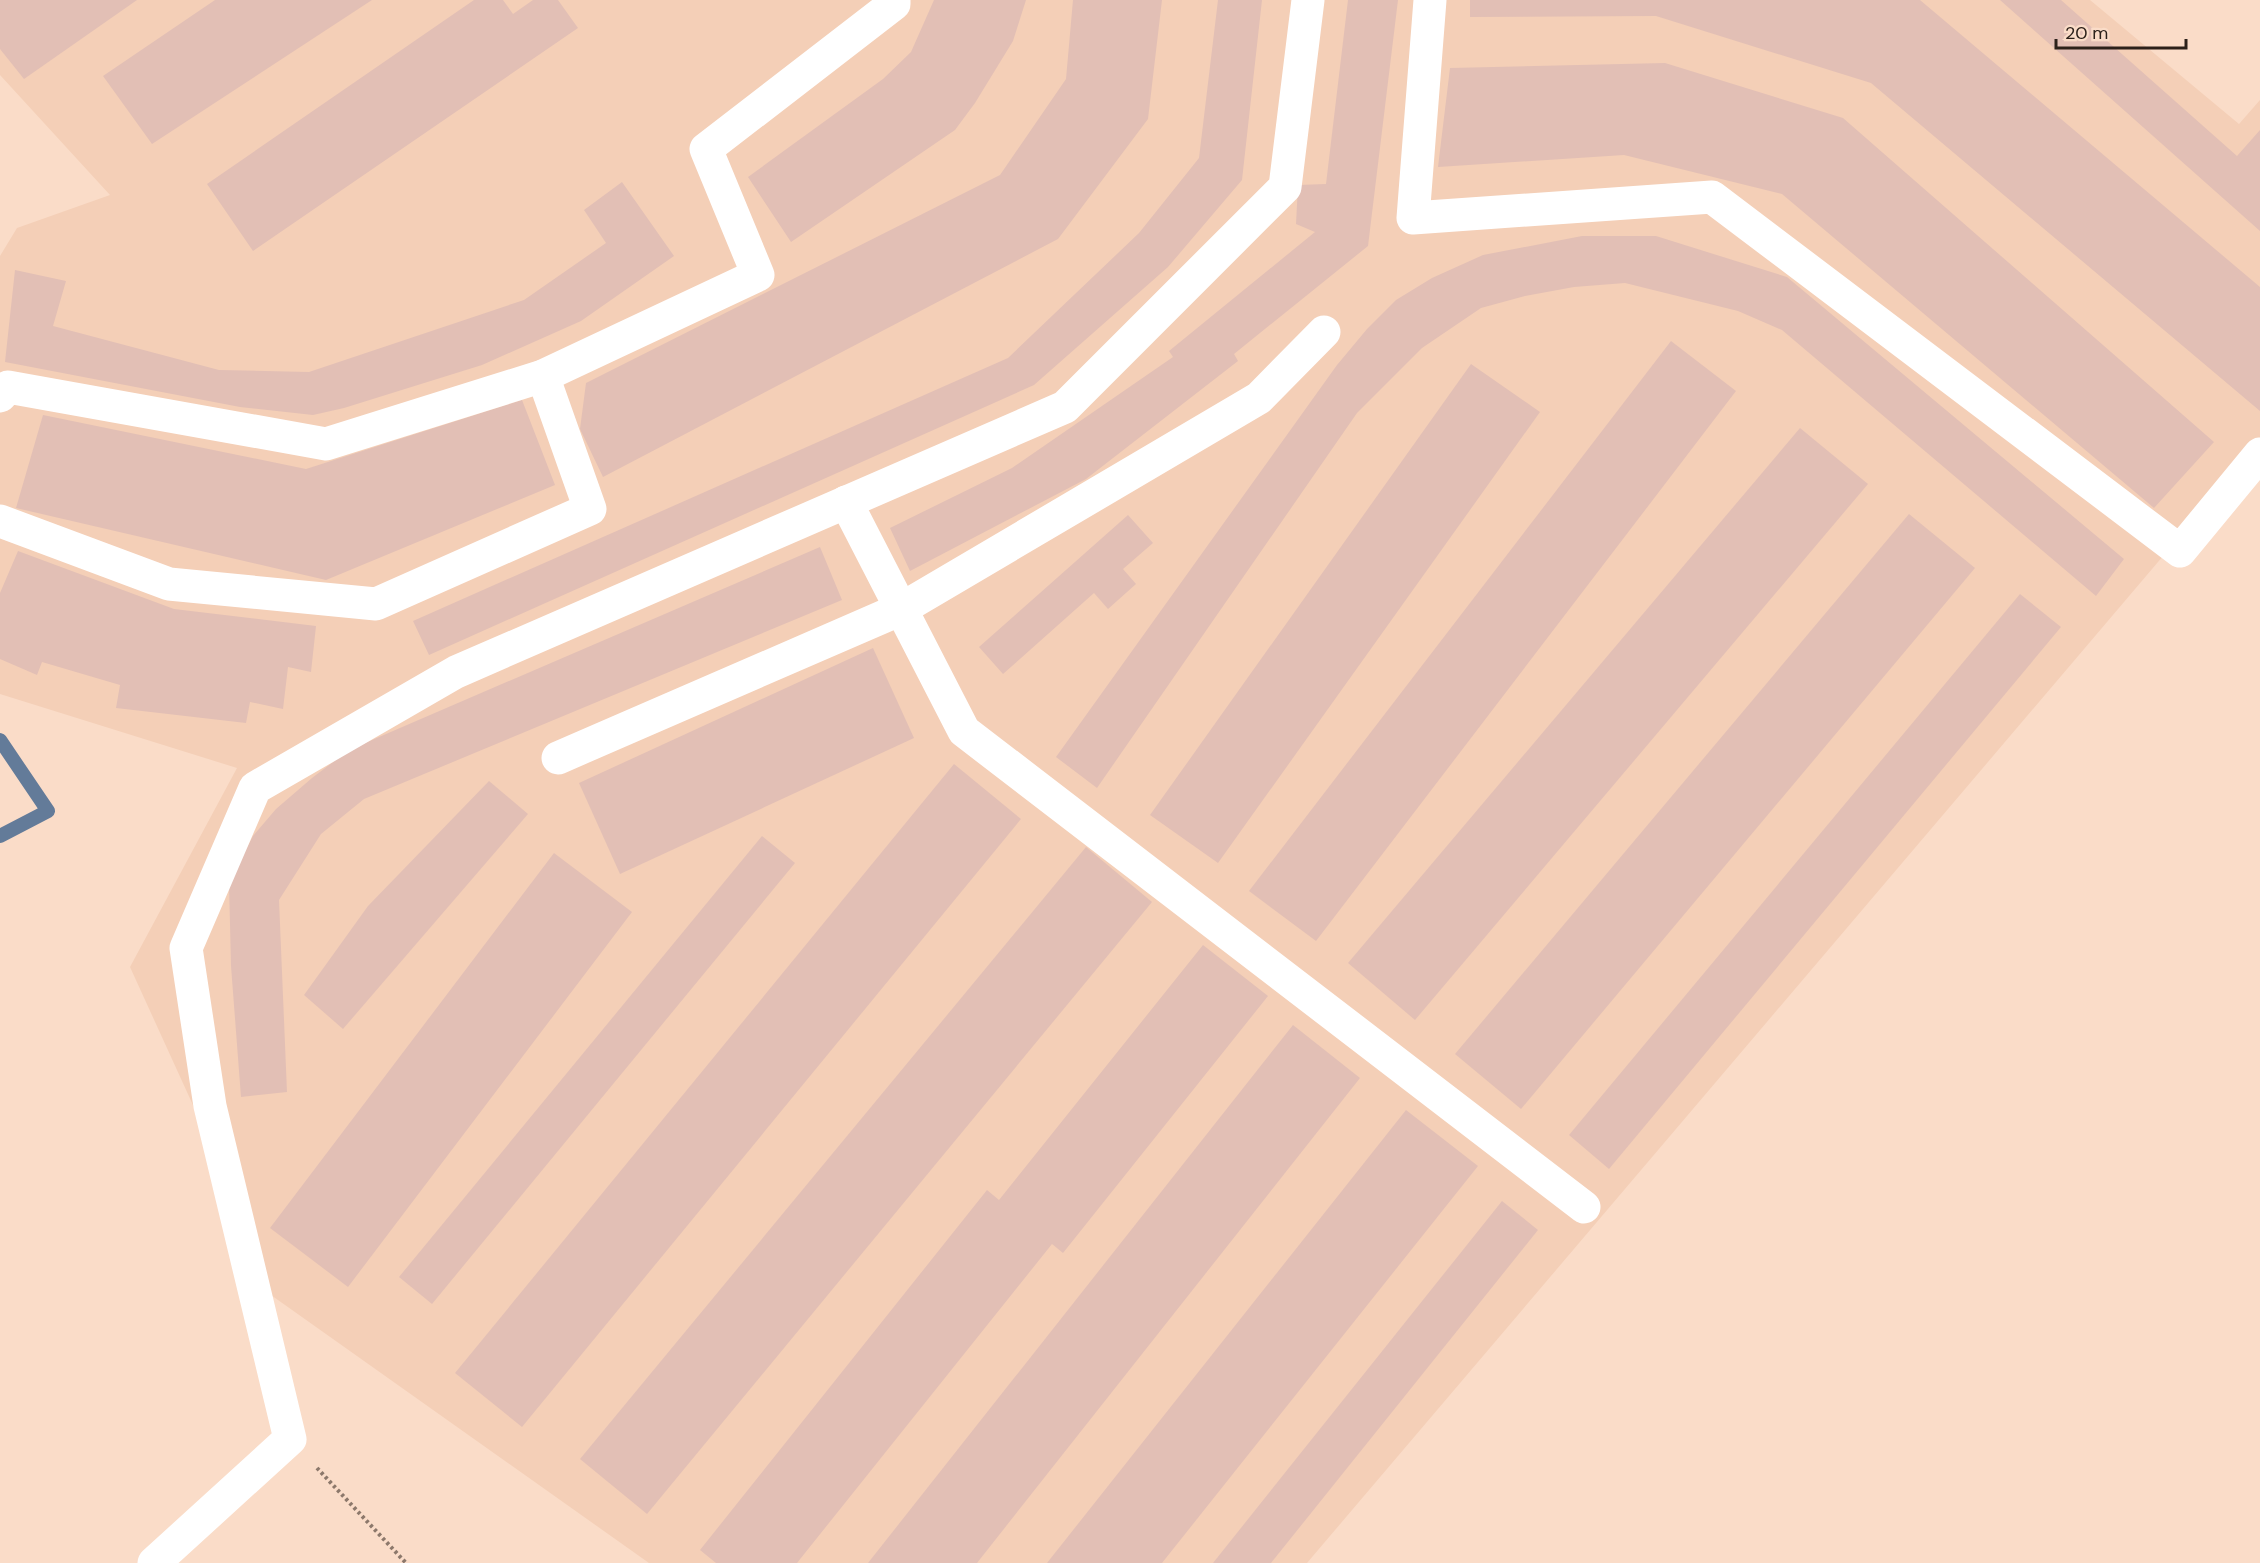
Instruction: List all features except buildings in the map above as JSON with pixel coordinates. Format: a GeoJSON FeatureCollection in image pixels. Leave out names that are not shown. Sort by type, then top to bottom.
{"type":"FeatureCollection","features":[{"type":"Feature","properties":{"kind":"lane"},"geometry":{"type":"LineString","coordinates":[[0,396],[8,387],[326,444],[543,376],[758,275],[706,149],[894,4],[894,0]]}},
{"type":"Feature","properties":{"kind":"lane"},"geometry":{"type":"LineString","coordinates":[[154,1563],[290,1438],[210,1106],[186,948],[255,788],[456,672],[1065,407],[1285,187],[1308,0]]}},
{"type":"Feature","properties":{"kind":"lane"},"geometry":{"type":"LineString","coordinates":[[1430,0],[1413,218],[1712,197],[2180,551],[2260,454]]}},
{"type":"Feature","properties":{"kind":"lane"},"geometry":{"type":"LineString","coordinates":[[558,758],[901,609],[1259,398],[1324,332]]}},
{"type":"Feature","properties":{"kind":"lane"},"geometry":{"type":"LineString","coordinates":[[0,521],[169,584],[376,604],[590,509],[543,376]]}},
{"type":"Feature","properties":{"kind":"lane"},"geometry":{"type":"LineString","coordinates":[[846,502],[964,731],[1584,1208]]}},
{"type":"Feature","properties":{"kind":"path"},"geometry":{"type":"LineString","coordinates":[[290,1438],[406,1563]]}},
{"type":"Feature","properties":{"kind":"shaded area"},"geometry":{"type":"Polygon","coordinates":[[[0,0],[2090,0],[2239,124],[2260,100],[2260,442],[1307,1563],[649,1563],[240,1273],[213,1149],[130,967],[237,768],[0,694],[0,256],[17,228],[110,195],[0,75],[0,0]]]}},
{"type":"Feature","properties":{"kind":"waterway"},"geometry":{"type":"LineString","coordinates":[[0,740],[48,811],[0,836]]}}]}
